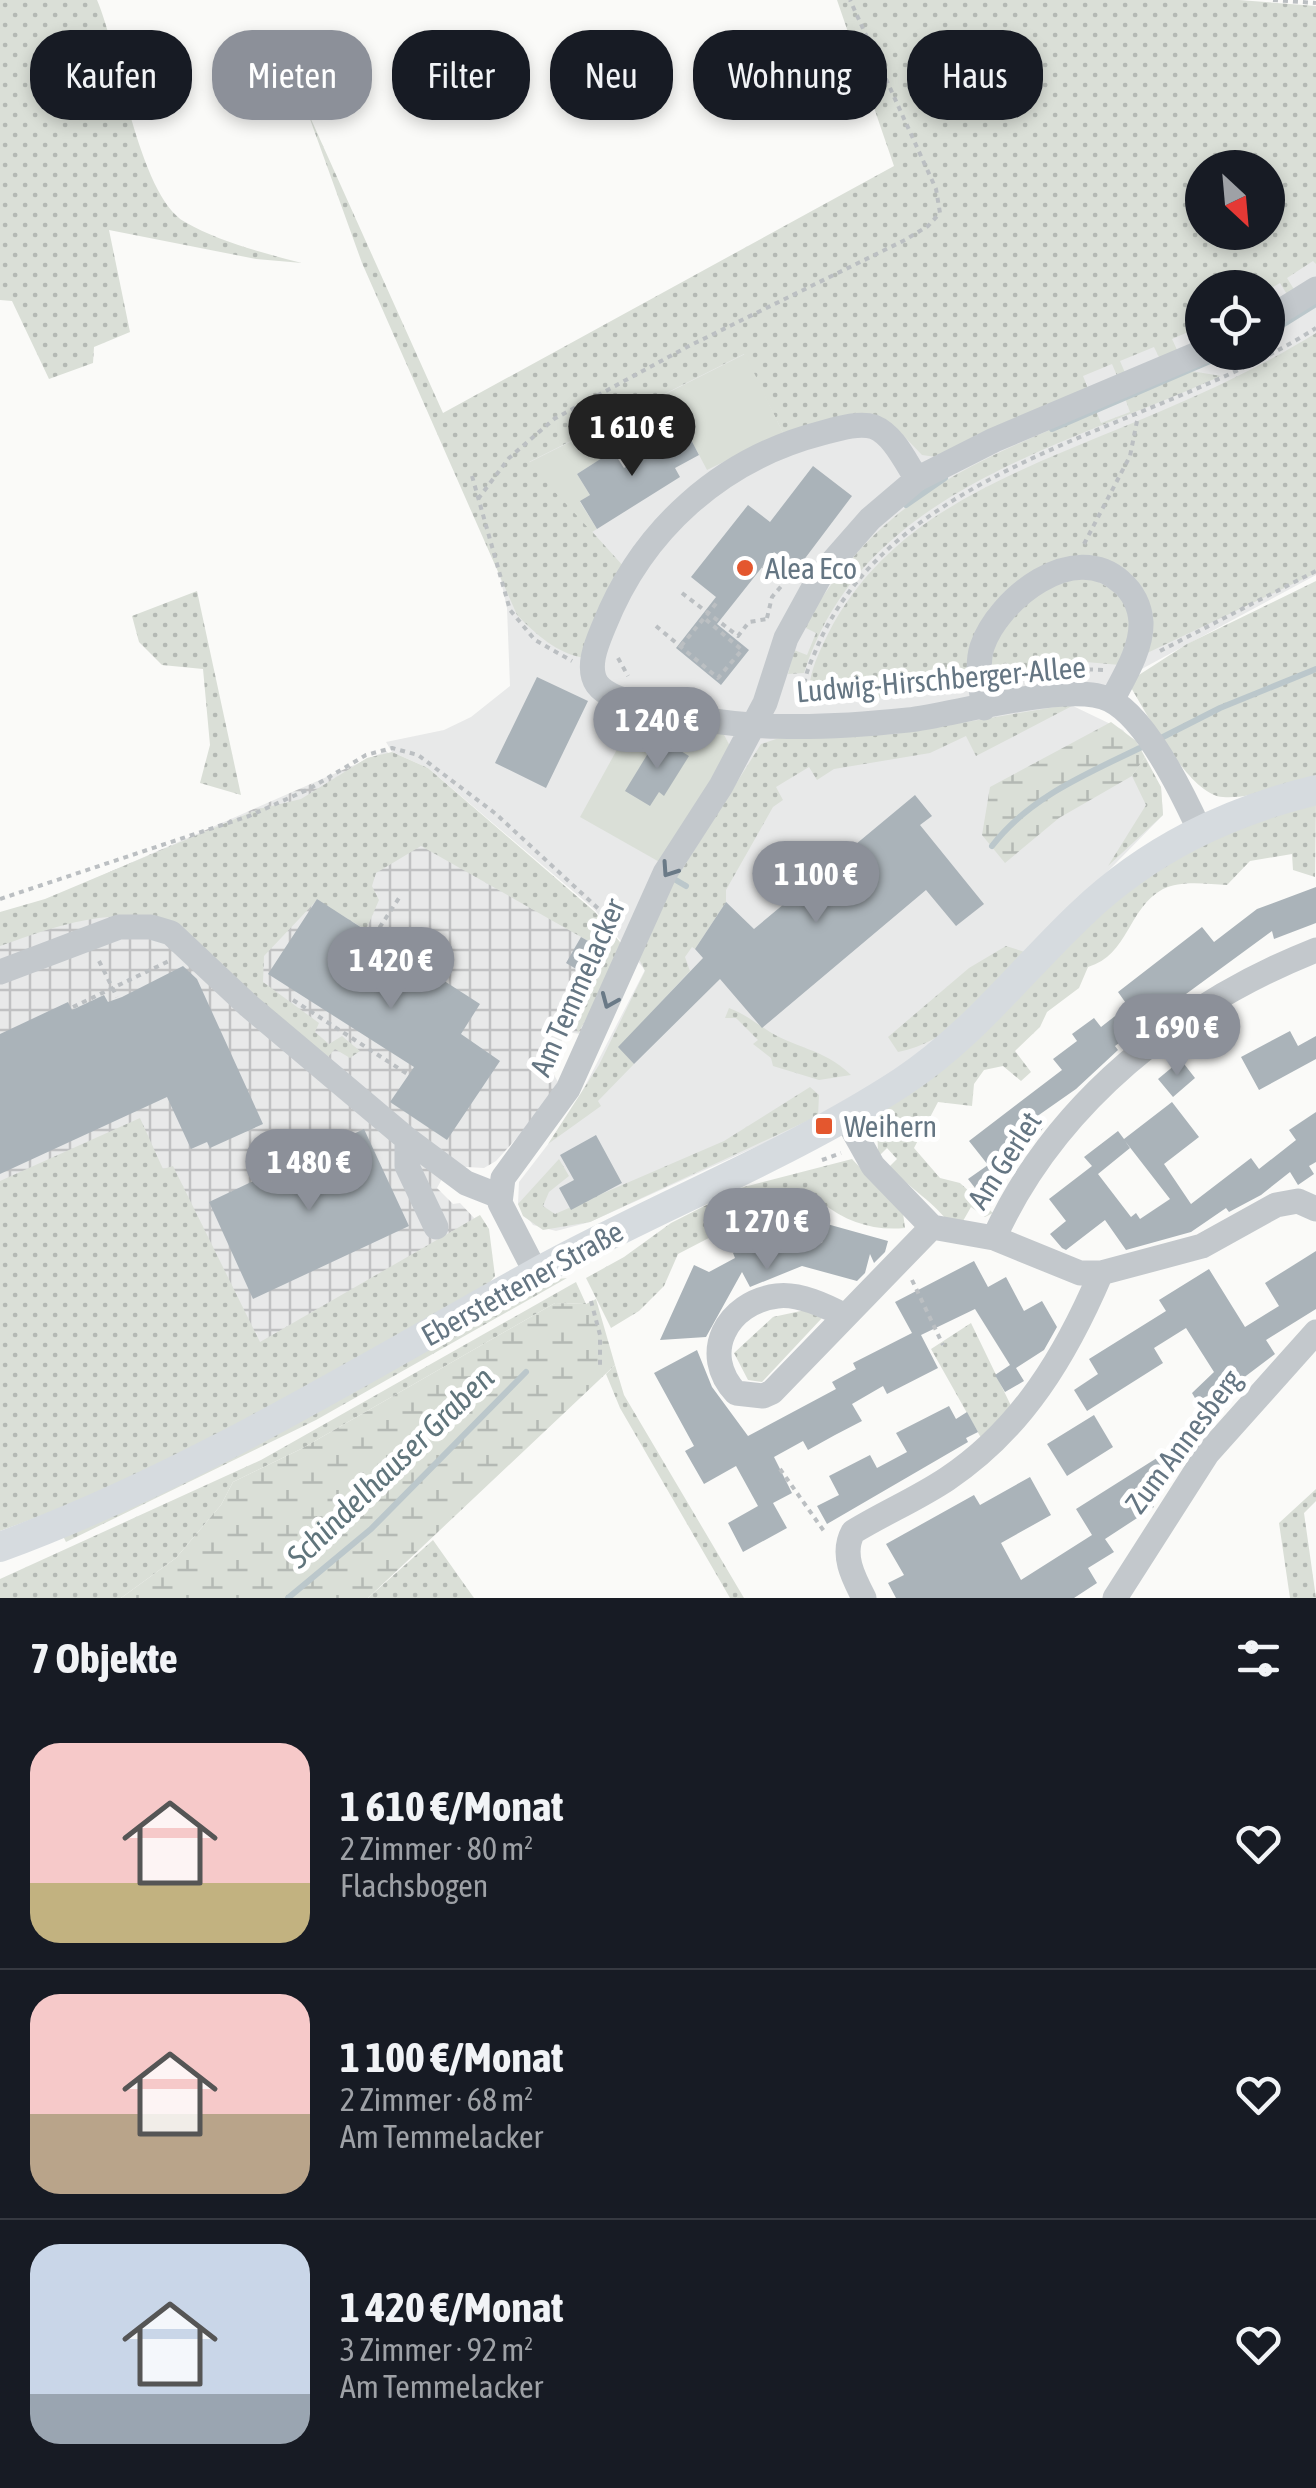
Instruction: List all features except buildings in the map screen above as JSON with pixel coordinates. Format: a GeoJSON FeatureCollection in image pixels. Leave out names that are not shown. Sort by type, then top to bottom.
{"type":"FeatureCollection","features":[{"type":"Feature","properties":{"kind":"main road","name":"Eberstettener Straße"},"geometry":{"type":"LineString","coordinates":[[0,1547],[53,1528],[200,1458],[536,1273],[845,1116],[934,1060],[1117,882],[1199,829],[1316,790]]}},
{"type":"Feature","properties":{"kind":"street"},"geometry":{"type":"LineString","coordinates":[[1285,308],[1316,289]]}},
{"type":"Feature","properties":{"kind":"street","name":"Ludwig-Hirschberger-Allee"},"geometry":{"type":"LineString","coordinates":[[1185,359],[994,440],[917,479],[852,538],[805,599],[753,726],[850,725],[1060,694],[1112,700],[1150,744],[1199,829]]}},
{"type":"Feature","properties":{"kind":"street"},"geometry":{"type":"LineString","coordinates":[[753,726],[700,720],[602,689],[593,674],[596,646],[639,559],[666,524],[728,473],[801,439],[869,426],[886,435],[917,479]]}},
{"type":"Feature","properties":{"kind":"street"},"geometry":{"type":"LineString","coordinates":[[984,708],[980,658],[988,633],[1031,586],[1080,568],[1109,573],[1134,598],[1140,635],[1112,700]]}},
{"type":"Feature","properties":{"kind":"street","name":"Am Temmelacker"},"geometry":{"type":"LineString","coordinates":[[499,1196],[506,1171],[545,1125],[584,1058],[631,943],[665,874],[721,786],[753,726]]}},
{"type":"Feature","properties":{"kind":"street"},"geometry":{"type":"LineString","coordinates":[[0,972],[120,928],[151,927],[171,933],[249,1006],[407,1139],[466,1183],[499,1196],[536,1273]]}},
{"type":"Feature","properties":{"kind":"street","name":"Am Gerlet"},"geometry":{"type":"LineString","coordinates":[[994,1238],[1044,1149],[1100,1088],[1216,999],[1316,950]]}},
{"type":"Feature","properties":{"kind":"street"},"geometry":{"type":"LineString","coordinates":[[845,1116],[873,1166],[932,1227],[994,1238],[1073,1271],[1101,1274],[1202,1246],[1276,1206],[1298,1201],[1316,1209]]}},
{"type":"Feature","properties":{"kind":"street"},"geometry":{"type":"LineString","coordinates":[[407,1139],[406,1166],[436,1227]]}},
{"type":"Feature","properties":{"kind":"street"},"geometry":{"type":"LineString","coordinates":[[845,1316],[790,1296],[759,1301],[731,1322],[723,1335],[716,1358],[720,1373],[736,1393],[762,1396],[772,1392],[932,1227]]}},
{"type":"Feature","properties":{"kind":"street"},"geometry":{"type":"LineString","coordinates":[[864,1598],[849,1565],[846,1544],[854,1532],[944,1482],[1004,1434],[1050,1375],[1101,1274]]}},
{"type":"Feature","properties":{"kind":"street","name":"Zum Annesberg"},"geometry":{"type":"LineString","coordinates":[[1115,1598],[1207,1454],[1316,1332]]}},
{"type":"Feature","properties":{"kind":"path"},"geometry":{"type":"LineString","coordinates":[[478,499],[509,458],[554,419],[688,347],[905,240],[940,213],[925,164],[850,0]]}},
{"type":"Feature","properties":{"kind":"path"},"geometry":{"type":"LineString","coordinates":[[1273,0],[1316,3]]}},
{"type":"Feature","properties":{"kind":"path"},"geometry":{"type":"LineString","coordinates":[[807,703],[805,682],[837,608],[907,531],[982,482],[1236,374],[1316,328]]}},
{"type":"Feature","properties":{"kind":"path"},"geometry":{"type":"LineString","coordinates":[[1080,568],[1086,540],[1130,456],[1138,416]]}},
{"type":"Feature","properties":{"kind":"path"},"geometry":{"type":"LineString","coordinates":[[472,476],[510,610],[535,640],[593,674]]}},
{"type":"Feature","properties":{"kind":"path"},"geometry":{"type":"LineString","coordinates":[[763,566],[805,599]]}},
{"type":"Feature","properties":{"kind":"path"},"geometry":{"type":"LineString","coordinates":[[1126,672],[1140,669],[1168,646],[1316,571]]}},
{"type":"Feature","properties":{"kind":"path"},"geometry":{"type":"LineString","coordinates":[[656,626],[718,678],[742,650],[682,593]]}},
{"type":"Feature","properties":{"kind":"path"},"geometry":{"type":"LineString","coordinates":[[680,646],[719,600]]}},
{"type":"Feature","properties":{"kind":"path"},"geometry":{"type":"LineString","coordinates":[[706,615],[738,636],[748,622],[767,619]]}},
{"type":"Feature","properties":{"kind":"path"},"geometry":{"type":"LineString","coordinates":[[617,648],[622,667],[636,684]]}},
{"type":"Feature","properties":{"kind":"path"},"geometry":{"type":"LineString","coordinates":[[774,679],[805,682]]}},
{"type":"Feature","properties":{"kind":"path"},"geometry":{"type":"LineString","coordinates":[[0,899],[248,816],[309,789],[366,755],[392,748],[433,765],[496,814],[609,917],[631,943]]}},
{"type":"Feature","properties":{"kind":"path"},"geometry":{"type":"LineString","coordinates":[[374,936],[399,898]]}},
{"type":"Feature","properties":{"kind":"path"},"geometry":{"type":"LineString","coordinates":[[87,937],[117,997]]}},
{"type":"Feature","properties":{"kind":"path"},"geometry":{"type":"LineString","coordinates":[[73,1007],[191,950]]}},
{"type":"Feature","properties":{"kind":"path"},"geometry":{"type":"LineString","coordinates":[[293,1000],[409,1074]]}},
{"type":"Feature","properties":{"kind":"path"},"geometry":{"type":"LineString","coordinates":[[901,1257],[943,1345]]}},
{"type":"Feature","properties":{"kind":"path"},"geometry":{"type":"LineString","coordinates":[[591,1301],[600,1335],[600,1369]]}},
{"type":"Feature","properties":{"kind":"path"},"geometry":{"type":"LineString","coordinates":[[780,1469],[829,1539]]}},
{"type":"Feature","properties":{"kind":"shaded area"},"geometry":{"type":"Polygon","coordinates":[[[1193,103],[1266,150],[1185,150],[1185,250],[1285,250],[1285,162],[1316,182],[1316,575],[1073,706],[1123,730],[1161,787],[1163,815],[962,1020],[891,1077],[767,1142],[590,1222],[556,1231],[533,1225],[518,1204],[519,1182],[569,1117],[645,970],[594,909],[428,768],[392,752],[386,742],[444,730],[471,717],[510,686],[507,608],[499,572],[492,491],[564,423],[1193,103]]]}},
{"type":"Feature","properties":{"kind":"shaded area"},"geometry":{"type":"Polygon","coordinates":[[[386,751],[620,950],[580,1034],[567,1032],[548,1064],[558,1082],[540,1112],[496,1161],[484,1168],[449,1166],[437,1188],[475,1219],[0,1512],[0,920],[386,751]]]}},
{"type":"Feature","properties":{"kind":"green space"},"geometry":{"type":"Polygon","coordinates":[[[0,0],[97,0],[107,30],[30,30],[30,120],[132,120],[155,183],[169,207],[185,222],[257,251],[302,263],[256,259],[109,230],[130,332],[94,347],[93,363],[49,379],[12,301],[0,300],[0,0]]]}},
{"type":"Feature","properties":{"kind":"green space"},"geometry":{"type":"Polygon","coordinates":[[[837,0],[1239,0],[1316,6],[1316,264],[1313,261],[1287,278],[1295,291],[1288,296],[1285,291],[1285,270],[1185,270],[1185,333],[1172,339],[1178,352],[1161,361],[1154,347],[1120,361],[1126,375],[1118,378],[1112,364],[1083,376],[1089,391],[936,457],[922,455],[898,430],[783,433],[744,354],[529,462],[625,568],[585,658],[556,648],[517,615],[362,263],[310,120],[443,413],[894,166],[878,120],[887,120],[887,30],[847,30],[837,0]]]}},
{"type":"Feature","properties":{"kind":"green space"},"geometry":{"type":"Polygon","coordinates":[[[1316,333],[1316,573],[1143,655],[1146,606],[1063,563],[973,650],[966,688],[853,701],[810,699],[817,657],[853,594],[882,560],[916,531],[992,484],[1250,370],[1285,370],[1285,351],[1316,333]]]}},
{"type":"Feature","properties":{"kind":"green space"},"geometry":{"type":"Polygon","coordinates":[[[745,354],[783,433],[707,470],[686,430],[669,439],[656,418],[621,437],[625,444],[577,474],[590,495],[580,502],[597,529],[592,532],[528,463],[745,354]]]}},
{"type":"Feature","properties":{"kind":"green space"},"geometry":{"type":"Polygon","coordinates":[[[1191,371],[1221,376],[1036,453],[976,482],[921,517],[872,559],[832,610],[804,673],[788,674],[794,650],[807,655],[816,633],[804,627],[832,584],[894,517],[966,469],[1006,449],[1096,411],[1101,423],[1130,412],[1125,398],[1191,371]]]}},
{"type":"Feature","properties":{"kind":"green space"},"geometry":{"type":"Polygon","coordinates":[[[1090,577],[1123,596],[1133,623],[1120,665],[1086,662],[1000,682],[995,678],[992,663],[999,634],[1019,609],[1057,583],[1090,577]]]}},
{"type":"Feature","properties":{"kind":"green space"},"geometry":{"type":"Polygon","coordinates":[[[1316,581],[1316,779],[1246,796],[1210,793],[1170,752],[1130,686],[1131,680],[1187,644],[1316,581]]]}},
{"type":"Feature","properties":{"kind":"green space"},"geometry":{"type":"Polygon","coordinates":[[[197,591],[241,795],[200,783],[210,745],[203,669],[162,665],[139,642],[132,616],[197,591]]]}},
{"type":"Feature","properties":{"kind":"green space"},"geometry":{"type":"Polygon","coordinates":[[[1072,706],[976,756],[966,736],[930,753],[834,769],[817,780],[809,767],[776,787],[783,800],[773,807],[726,890],[726,902],[695,949],[692,947],[685,957],[690,971],[619,1047],[634,1064],[598,1101],[601,1106],[548,1144],[599,1065],[645,971],[639,959],[674,875],[681,871],[761,744],[779,738],[895,734],[1072,706]]]}},
{"type":"Feature","properties":{"kind":"green space"},"geometry":{"type":"Polygon","coordinates":[[[637,713],[723,733],[730,746],[663,864],[580,817],[637,713]]]}},
{"type":"Feature","properties":{"kind":"green space"},"geometry":{"type":"Polygon","coordinates":[[[1111,722],[1136,741],[1145,757],[1132,776],[1059,818],[1005,863],[982,835],[990,787],[1111,722]]]}},
{"type":"Feature","properties":{"kind":"green space"},"geometry":{"type":"Polygon","coordinates":[[[392,752],[428,768],[595,912],[620,942],[620,960],[578,1033],[572,1010],[604,950],[421,846],[376,873],[372,886],[379,900],[366,930],[317,900],[264,956],[263,982],[319,1023],[315,1032],[329,1044],[342,1036],[360,1051],[350,1058],[335,1049],[327,1058],[164,923],[123,916],[102,918],[60,926],[0,946],[0,912],[45,899],[259,809],[301,799],[367,758],[392,752]]]}},
{"type":"Feature","properties":{"kind":"green space"},"geometry":{"type":"Polygon","coordinates":[[[1145,757],[1161,787],[1163,815],[1108,866],[1146,805],[1132,776],[1145,757]]]}},
{"type":"Feature","properties":{"kind":"green space"},"geometry":{"type":"Polygon","coordinates":[[[1316,801],[1315,877],[1293,870],[1292,854],[1250,861],[1227,885],[1186,884],[1163,889],[1142,908],[1112,953],[1088,967],[1079,988],[1047,1012],[1040,1027],[1015,1051],[1031,1072],[1021,1081],[1003,1066],[984,1070],[974,1084],[972,1106],[938,1102],[914,1148],[940,1178],[960,1183],[993,1213],[985,1217],[971,1207],[963,1221],[950,1225],[889,1167],[897,1159],[887,1148],[878,1157],[877,1114],[1132,884],[1180,850],[1316,801]]]}},
{"type":"Feature","properties":{"kind":"green space"},"geometry":{"type":"Polygon","coordinates":[[[1006,946],[1028,953],[953,1026],[936,1038],[898,1052],[888,1037],[969,968],[1006,946]]]}},
{"type":"Feature","properties":{"kind":"green space"},"geometry":{"type":"Polygon","coordinates":[[[729,1008],[775,1035],[829,1059],[851,1075],[819,1080],[773,1066],[771,1058],[753,1044],[758,1040],[736,1018],[725,1018],[729,1008]]]}},
{"type":"Feature","properties":{"kind":"green space"},"geometry":{"type":"Polygon","coordinates":[[[810,1087],[819,1095],[818,1116],[590,1222],[543,1230],[523,1216],[518,1204],[559,1159],[569,1176],[549,1192],[543,1206],[555,1214],[724,1141],[810,1087]]]}},
{"type":"Feature","properties":{"kind":"green space"},"geometry":{"type":"Polygon","coordinates":[[[140,1118],[163,1169],[173,1166],[260,1342],[480,1215],[489,1229],[495,1276],[487,1286],[248,1419],[64,1507],[0,1531],[0,1181],[140,1118]]]}},
{"type":"Feature","properties":{"kind":"green space"},"geometry":{"type":"Polygon","coordinates":[[[852,1159],[903,1213],[905,1228],[861,1224],[822,1203],[789,1217],[730,1227],[678,1254],[664,1286],[639,1311],[611,1328],[586,1278],[624,1257],[671,1223],[740,1188],[852,1159]]]}},
{"type":"Feature","properties":{"kind":"green space"},"geometry":{"type":"Polygon","coordinates":[[[567,1278],[316,1420],[66,1542],[63,1536],[548,1280],[567,1278]]]}},
{"type":"Feature","properties":{"kind":"green space"},"geometry":{"type":"Polygon","coordinates":[[[576,1282],[586,1304],[555,1303],[301,1449],[233,1482],[221,1505],[176,1558],[121,1598],[0,1598],[0,1579],[261,1460],[576,1282]]]}},
{"type":"Feature","properties":{"kind":"green space"},"geometry":{"type":"Polygon","coordinates":[[[596,1299],[615,1365],[368,1598],[121,1598],[176,1558],[221,1505],[233,1482],[301,1449],[555,1303],[586,1304],[596,1299]]]}},
{"type":"Feature","properties":{"kind":"green space"},"geometry":{"type":"Polygon","coordinates":[[[805,1310],[822,1318],[762,1382],[748,1380],[734,1353],[773,1317],[805,1310]]]}},
{"type":"Feature","properties":{"kind":"green space"},"geometry":{"type":"Polygon","coordinates":[[[971,1323],[1015,1414],[985,1445],[931,1349],[971,1323]]]}},
{"type":"Feature","properties":{"kind":"green space"},"geometry":{"type":"Polygon","coordinates":[[[615,1365],[624,1395],[744,1598],[730,1598],[620,1408],[606,1374],[615,1365]]]}},
{"type":"Feature","properties":{"kind":"green space"},"geometry":{"type":"Polygon","coordinates":[[[1316,1489],[1316,1501],[1304,1513],[1316,1598],[1290,1598],[1279,1523],[1316,1489]]]}},
{"type":"Feature","properties":{"kind":"green space"},"geometry":{"type":"Polygon","coordinates":[[[433,1540],[474,1598],[368,1598],[433,1540]]]}},
{"type":"Feature","properties":{"kind":"waterway"},"geometry":{"type":"LineString","coordinates":[[1285,323],[1316,304]]}},
{"type":"Feature","properties":{"kind":"waterway"},"geometry":{"type":"LineString","coordinates":[[1052,429],[1189,370]]}},
{"type":"Feature","properties":{"kind":"waterway"},"geometry":{"type":"LineString","coordinates":[[906,505],[945,478]]}},
{"type":"Feature","properties":{"kind":"waterway","name":"Schindelhauser Graben"},"geometry":{"type":"LineString","coordinates":[[1157,740],[1220,708],[1316,669]]}},
{"type":"Feature","properties":{"kind":"waterway","name":"Schindelhauser Graben"},"geometry":{"type":"LineString","coordinates":[[992,846],[1007,828],[1043,799],[1146,745]]}},
{"type":"Feature","properties":{"kind":"waterway"},"geometry":{"type":"LineString","coordinates":[[669,876],[686,886]]}},
{"type":"Feature","properties":{"kind":"waterway","name":"Schindelhauser Graben"},"geometry":{"type":"LineString","coordinates":[[288,1598],[371,1529],[526,1372]]}},
{"type":"Feature","properties":{"kind":"place","name":"Alea Eco"},"geometry":{"type":"Point","coordinates":[745,568]}},
{"type":"Feature","properties":{"kind":"place","name":"Weihern"},"geometry":{"type":"Point","coordinates":[824,1126]}}]}
